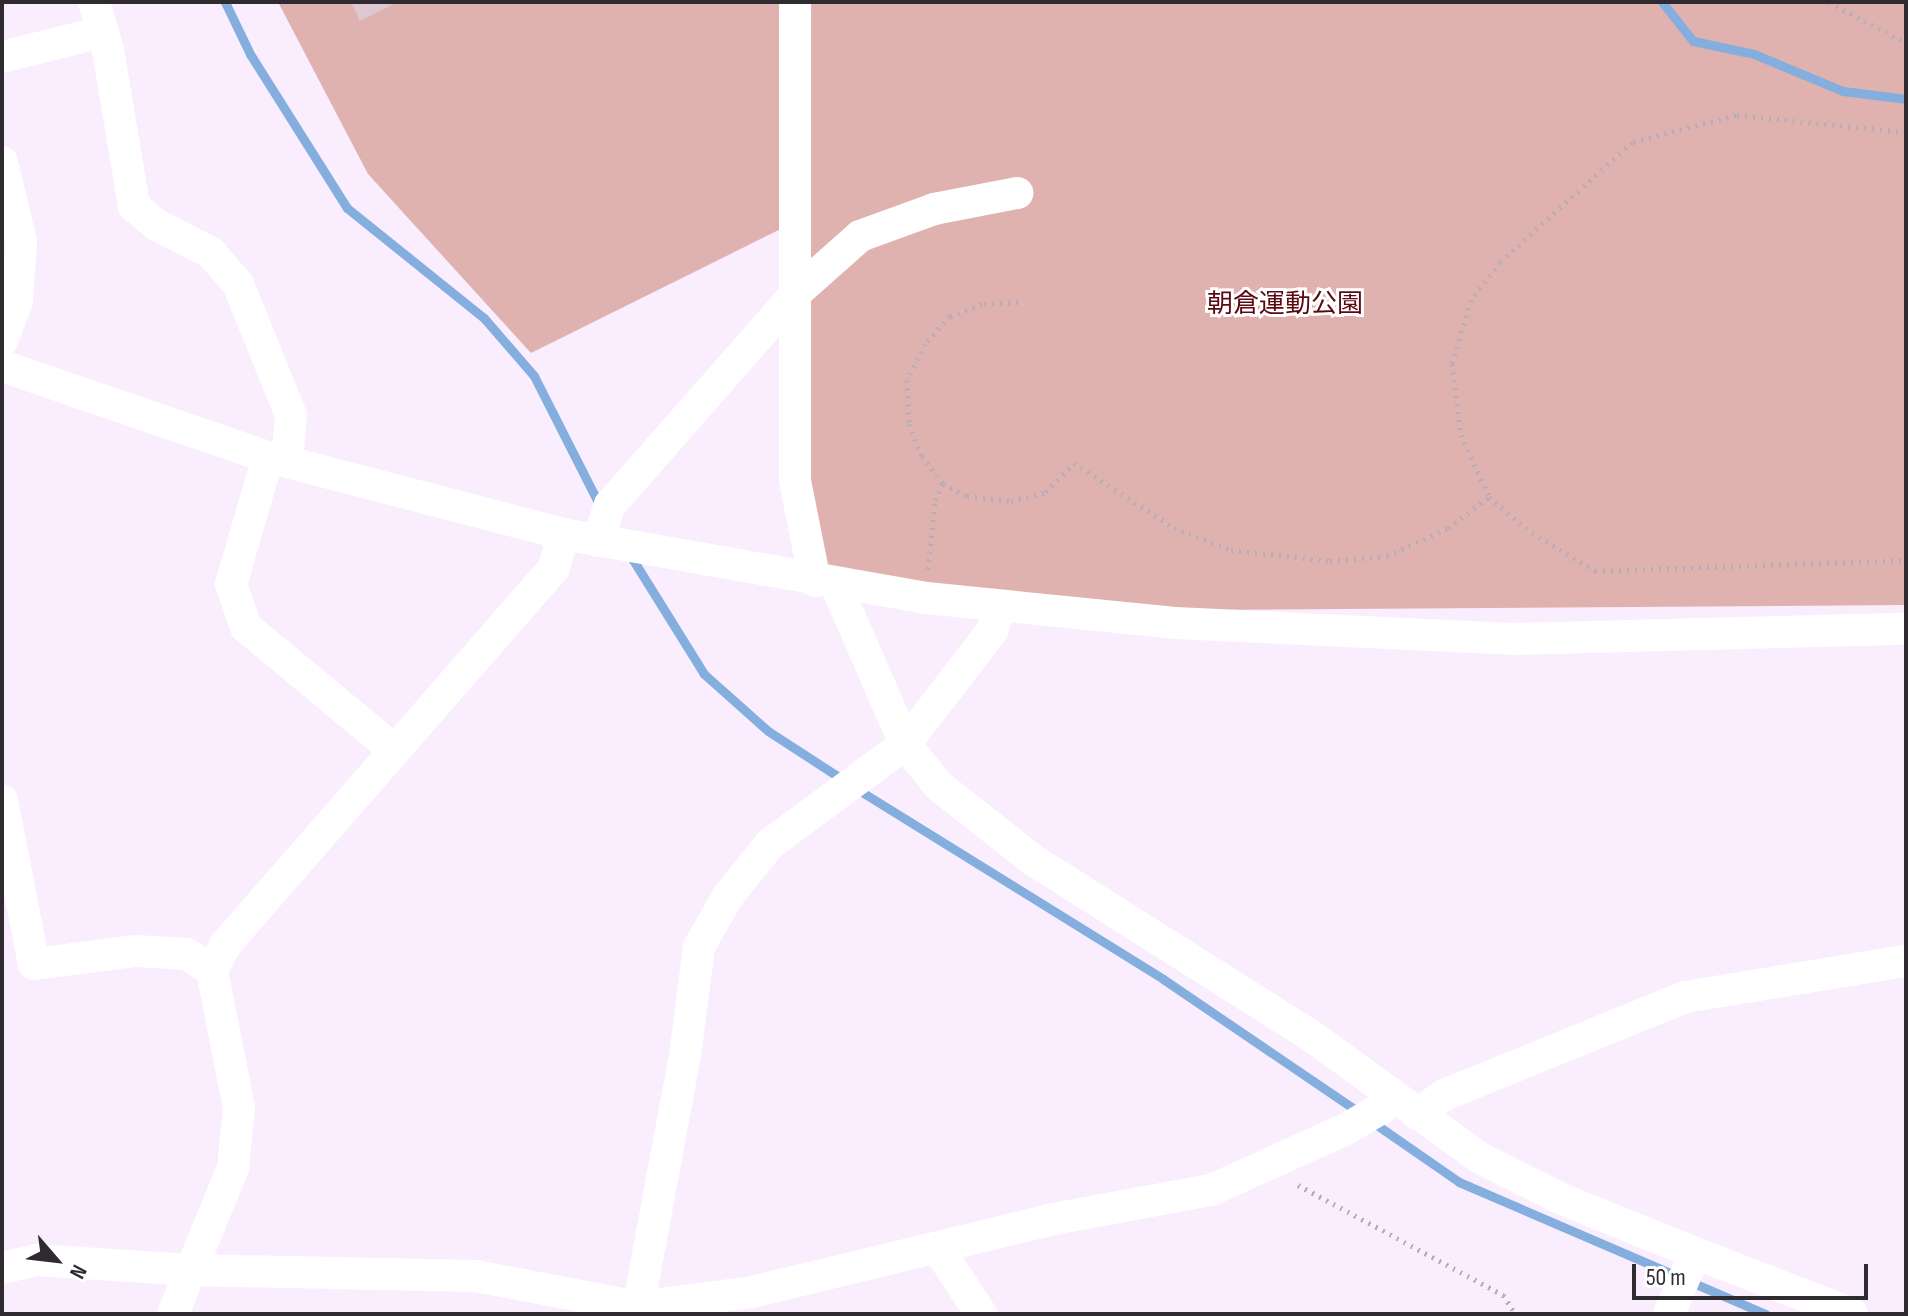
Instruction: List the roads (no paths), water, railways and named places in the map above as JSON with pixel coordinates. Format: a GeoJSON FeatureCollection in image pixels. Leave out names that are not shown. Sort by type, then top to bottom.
{"type":"FeatureCollection","features":[{"type":"Feature","properties":{"kind":"street"},"geometry":{"type":"LineString","coordinates":[[795,2],[795,481],[826,583],[905,744],[939,786],[1033,860],[1249,995],[1386,1101],[1417,1114],[1480,1158],[1693,1259],[1852,1314]]}},
{"type":"Feature","properties":{"kind":"street"},"geometry":{"type":"LineString","coordinates":[[2,57],[98,17],[134,206],[157,225],[211,253],[238,284],[291,415],[278,459],[231,584],[246,627],[394,750]]}},
{"type":"Feature","properties":{"kind":"street"},"geometry":{"type":"LineString","coordinates":[[2,162],[21,242],[17,301],[2,341]]}},
{"type":"Feature","properties":{"kind":"street"},"geometry":{"type":"LineString","coordinates":[[598,541],[610,505],[797,292],[860,236],[934,209],[1017,193]]}},
{"type":"Feature","properties":{"kind":"street"},"geometry":{"type":"LineString","coordinates":[[2,366],[278,459],[563,534],[826,583],[926,598],[999,608],[1175,623],[1512,639],[1906,629]]}},
{"type":"Feature","properties":{"kind":"street"},"geometry":{"type":"LineString","coordinates":[[173,1314],[233,1168],[239,1108],[212,971],[225,945],[554,568],[563,534]]}},
{"type":"Feature","properties":{"kind":"street"},"geometry":{"type":"LineString","coordinates":[[638,1310],[685,1056],[699,947],[728,896],[770,844],[905,744],[992,631],[999,608]]}},
{"type":"Feature","properties":{"kind":"street"},"geometry":{"type":"LineString","coordinates":[[2,800],[34,964],[136,951],[187,954],[212,971]]}},
{"type":"Feature","properties":{"kind":"street"},"geometry":{"type":"LineString","coordinates":[[1417,1114],[1444,1095],[1685,997],[1906,961]]}},
{"type":"Feature","properties":{"kind":"street"},"geometry":{"type":"LineString","coordinates":[[2,1268],[36,1260],[189,1270],[476,1276],[638,1310],[752,1292],[939,1250],[1054,1219],[1211,1190],[1346,1129],[1386,1101]]}},
{"type":"Feature","properties":{"kind":"street"},"geometry":{"type":"LineString","coordinates":[[939,1250],[981,1314]]}},
{"type":"Feature","properties":{"kind":"street"},"geometry":{"type":"LineString","coordinates":[[1673,1307],[1693,1259]]}},
{"type":"Feature","properties":{"kind":"waterway"},"geometry":{"type":"LineString","coordinates":[[225,2],[250,54],[347,208],[484,318],[534,376],[601,508]]}},
{"type":"Feature","properties":{"kind":"waterway"},"geometry":{"type":"LineString","coordinates":[[1662,2],[1693,41],[1754,54],[1843,91],[1906,99]]}},
{"type":"Feature","properties":{"kind":"waterway"},"geometry":{"type":"LineString","coordinates":[[630,555],[704,674],[768,731],[845,781]]}},
{"type":"Feature","properties":{"kind":"waterway"},"geometry":{"type":"LineString","coordinates":[[857,789],[1163,979],[1359,1112]]}},
{"type":"Feature","properties":{"kind":"waterway"},"geometry":{"type":"LineString","coordinates":[[1371,1121],[1459,1182],[1766,1314]]}},
{"type":"Feature","properties":{"kind":"park label","name":"朝倉運動公園"},"geometry":{"type":"Point","coordinates":[1285,305]}}]}
